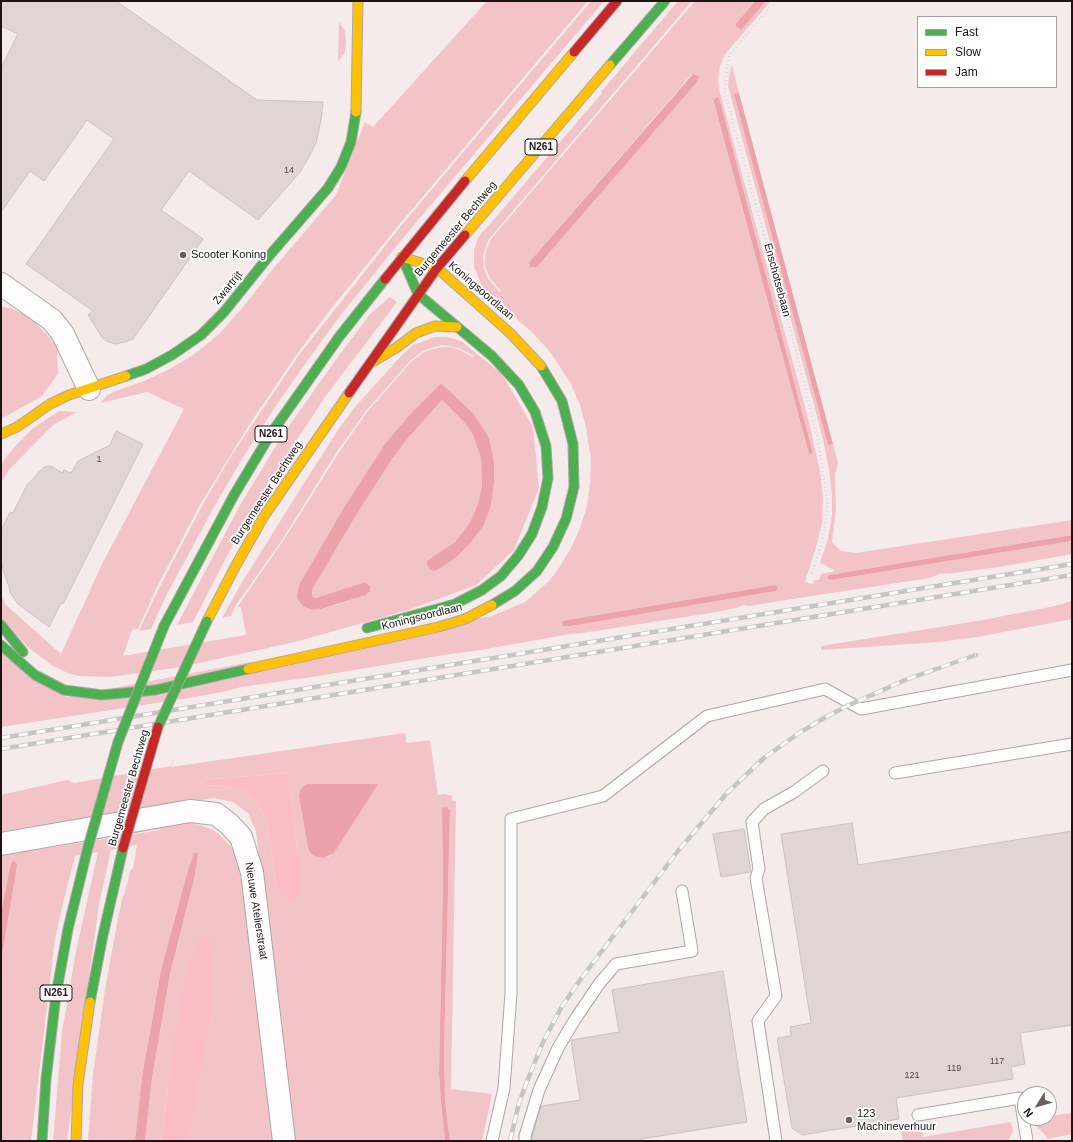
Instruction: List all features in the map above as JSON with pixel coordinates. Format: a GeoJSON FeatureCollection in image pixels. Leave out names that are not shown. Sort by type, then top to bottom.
{"type":"FeatureCollection","features":[{"type":"Feature","properties":{"kind":"main road","name":"Zwartrijt"},"geometry":{"type":"LineString","coordinates":[[1,434],[17,427],[50,404],[69,395],[146,369],[172,355],[201,335],[224,312],[269,256],[328,188],[341,167],[351,142],[357,108],[358,1]]}},
{"type":"Feature","properties":{"kind":"main road","name":"Burgemeester Bechtweg"},"geometry":{"type":"LineString","coordinates":[[42,1141],[46,1079],[56,995],[68,929],[88,847],[118,742],[164,626],[234,495],[270,435],[340,338],[402,256],[617,1]]}},
{"type":"Feature","properties":{"kind":"main road","name":"Burgemeester Bechtweg"},"geometry":{"type":"LineString","coordinates":[[76,1141],[78,1084],[90,1001],[103,935],[123,848],[158,728],[207,621],[234,567],[264,516],[437,268],[665,1]]}},
{"type":"Feature","properties":{"kind":"main road","name":"Koningsoordlaan"},"geometry":{"type":"LineString","coordinates":[[1,645],[35,675],[64,690],[102,696],[155,690],[438,627],[465,619],[493,606],[515,591],[537,571],[553,547],[566,519],[574,487],[573,444],[562,401],[541,365],[510,333],[437,268],[402,256]]}},
{"type":"Feature","properties":{"kind":"main road","name":"Koningsoordlaan"},"geometry":{"type":"LineString","coordinates":[[357,631],[455,604],[482,590],[501,576],[518,556],[532,534],[542,507],[548,478],[546,446],[535,412],[519,384],[492,356],[418,294],[402,256]]}},
{"type":"Feature","properties":{"kind":"main road"},"geometry":{"type":"LineString","coordinates":[[368,365],[396,348],[416,333],[435,326],[457,327]]}},
{"type":"Feature","properties":{"kind":"main road","name":"Zwartrijt"},"geometry":{"type":"LineString","coordinates":[[5,444],[17,427]]}},
{"type":"Feature","properties":{"kind":"main road"},"geometry":{"type":"LineString","coordinates":[[1,625],[20,650],[30,658]]}},
{"type":"Feature","properties":{"kind":"main road"},"geometry":{"type":"LineString","coordinates":[[172,676],[195,671]]}},
{"type":"Feature","properties":{"kind":"main road"},"geometry":{"type":"LineString","coordinates":[[135,682],[149,681]]}},
{"type":"Feature","properties":{"kind":"street"},"geometry":{"type":"LineString","coordinates":[[1,284],[52,320],[63,334],[89,389]]}},
{"type":"Feature","properties":{"kind":"street","name":"Nieuwe Atelierstraat"},"geometry":{"type":"LineString","coordinates":[[1,844],[190,811],[216,814],[229,824],[241,837],[252,872],[284,1141]]}},
{"type":"Feature","properties":{"kind":"lane"},"geometry":{"type":"LineString","coordinates":[[492,1141],[504,1088],[511,993],[511,819],[603,796],[707,716],[825,689],[861,709],[1072,670]]}},
{"type":"Feature","properties":{"kind":"lane"},"geometry":{"type":"LineString","coordinates":[[895,774],[1072,744]]}},
{"type":"Feature","properties":{"kind":"lane"},"geometry":{"type":"LineString","coordinates":[[776,1141],[758,1021],[776,996],[756,878],[759,869],[752,822],[764,809],[794,792],[823,771]]}},
{"type":"Feature","properties":{"kind":"lane"},"geometry":{"type":"LineString","coordinates":[[525,1141],[525,1136],[539,1090],[558,1048],[591,996],[616,964],[692,951],[682,891]]}},
{"type":"Feature","properties":{"kind":"lane"},"geometry":{"type":"LineString","coordinates":[[918,1115],[1020,1098],[1027,1141]]}},
{"type":"Feature","properties":{"kind":"path","name":"Enschotsebaan"},"geometry":{"type":"LineString","coordinates":[[774,1],[729,55],[724,91],[817,435],[828,505],[822,542],[811,576]]}},
{"type":"Feature","properties":{"kind":"shaded area"},"geometry":{"type":"Polygon","coordinates":[[[487,1],[588,1],[398,226],[330,310],[297,354],[251,422],[201,503],[156,589],[138,629],[132,630],[123,656],[246,635],[241,607],[237,607],[283,541],[338,454],[367,412],[412,361],[426,351],[442,347],[450,347],[458,349],[473,357],[474,356],[459,348],[442,345],[425,350],[411,360],[366,411],[336,453],[282,540],[236,605],[231,616],[222,618],[241,584],[299,491],[338,430],[355,407],[401,356],[413,345],[435,337],[447,337],[461,341],[502,374],[533,427],[539,488],[514,550],[476,585],[405,611],[295,642],[181,667],[110,677],[79,676],[70,674],[53,666],[30,649],[1,619],[1,595],[6,605],[61,654],[103,562],[184,409],[147,392],[100,403],[115,391],[142,382],[170,369],[196,353],[219,334],[336,195],[365,122],[373,127],[487,1]],[[441,383],[412,412],[345,506],[304,607],[312,610],[321,609],[368,594],[370,586],[365,582],[316,598],[313,597],[312,590],[352,522],[392,459],[409,437],[442,400],[464,422],[473,435],[481,458],[482,485],[478,504],[470,522],[455,542],[442,551],[434,571],[458,556],[472,541],[484,525],[491,505],[494,484],[494,463],[491,445],[488,436],[473,413],[441,383]]]}},
{"type":"Feature","properties":{"kind":"shaded area"},"geometry":{"type":"Polygon","coordinates":[[[591,1],[604,1],[408,232],[340,316],[305,364],[275,407],[242,459],[167,594],[151,629],[139,631],[158,590],[203,504],[233,453],[299,355],[400,227],[591,1]]]}},
{"type":"Feature","properties":{"kind":"shaded area"},"geometry":{"type":"Polygon","coordinates":[[[678,1],[692,1],[489,239],[483,255],[484,268],[488,279],[500,292],[501,291],[490,278],[485,267],[486,250],[491,239],[695,1],[755,1],[735,25],[741,29],[766,1],[771,1],[726,53],[720,66],[718,80],[720,93],[809,422],[820,471],[823,498],[822,523],[805,582],[813,584],[814,580],[819,580],[821,574],[835,571],[821,563],[819,566],[828,539],[832,515],[832,496],[829,469],[822,435],[728,86],[732,65],[739,93],[735,94],[828,445],[833,444],[838,463],[835,474],[836,509],[832,542],[841,551],[856,553],[1072,520],[1072,535],[829,575],[831,580],[1072,541],[1072,554],[1005,566],[939,574],[930,578],[749,606],[744,605],[711,613],[570,634],[481,650],[241,687],[195,697],[1,727],[1,652],[67,697],[492,616],[525,602],[549,581],[570,550],[580,528],[587,506],[591,460],[586,427],[580,405],[571,384],[551,353],[532,332],[488,294],[481,284],[474,267],[474,250],[478,238],[483,231],[602,93],[601,92],[678,1]],[[695,74],[691,75],[532,259],[529,263],[530,267],[537,267],[699,80],[695,74]],[[719,97],[713,99],[809,454],[813,452],[719,97]],[[775,585],[562,621],[571,626],[770,592],[775,585]]]}},
{"type":"Feature","properties":{"kind":"shaded area"},"geometry":{"type":"Polygon","coordinates":[[[755,1],[766,1],[741,30],[735,25],[755,1]]]}},
{"type":"Feature","properties":{"kind":"shaded area"},"geometry":{"type":"Polygon","coordinates":[[[339,22],[345,31],[346,41],[345,52],[338,62],[339,22]]]}},
{"type":"Feature","properties":{"kind":"shaded area"},"geometry":{"type":"Polygon","coordinates":[[[693,74],[699,76],[698,81],[537,267],[530,267],[529,263],[532,259],[693,74]]]}},
{"type":"Feature","properties":{"kind":"shaded area"},"geometry":{"type":"Polygon","coordinates":[[[739,93],[833,444],[828,445],[734,94],[739,93]]]}},
{"type":"Feature","properties":{"kind":"shaded area"},"geometry":{"type":"Polygon","coordinates":[[[719,97],[813,453],[809,454],[713,99],[719,97]]]}},
{"type":"Feature","properties":{"kind":"shaded area"},"geometry":{"type":"Polygon","coordinates":[[[390,297],[397,302],[325,397],[281,464],[239,533],[193,622],[177,625],[239,507],[282,436],[370,314],[390,297]]]}},
{"type":"Feature","properties":{"kind":"shaded area"},"geometry":{"type":"Polygon","coordinates":[[[1,306],[13,309],[32,319],[57,346],[58,374],[42,396],[1,419],[1,306]]]}},
{"type":"Feature","properties":{"kind":"shaded area"},"geometry":{"type":"Polygon","coordinates":[[[441,383],[473,413],[488,436],[491,445],[494,463],[494,484],[491,505],[484,525],[458,556],[441,568],[434,571],[429,569],[427,561],[455,542],[470,522],[478,504],[482,485],[481,458],[473,435],[464,422],[442,400],[409,437],[392,459],[352,522],[312,590],[312,594],[313,597],[316,598],[365,582],[370,586],[370,591],[366,595],[321,609],[312,610],[304,607],[297,597],[299,585],[345,506],[385,444],[412,412],[441,383]]]}},
{"type":"Feature","properties":{"kind":"shaded area"},"geometry":{"type":"Polygon","coordinates":[[[61,411],[77,412],[53,425],[9,470],[1,483],[1,464],[7,456],[32,429],[61,411]]]}},
{"type":"Feature","properties":{"kind":"shaded area"},"geometry":{"type":"Polygon","coordinates":[[[1072,535],[1072,541],[831,580],[827,578],[829,575],[1072,535]]]}},
{"type":"Feature","properties":{"kind":"shaded area"},"geometry":{"type":"Polygon","coordinates":[[[775,585],[778,588],[776,591],[571,626],[563,626],[562,621],[775,585]]]}},
{"type":"Feature","properties":{"kind":"shaded area"},"geometry":{"type":"Polygon","coordinates":[[[1072,601],[1072,619],[977,637],[939,642],[821,650],[821,646],[977,621],[1050,607],[1072,601]]]}},
{"type":"Feature","properties":{"kind":"shaded area"},"geometry":{"type":"Polygon","coordinates":[[[405,733],[407,743],[430,740],[438,795],[445,794],[452,796],[452,800],[456,801],[451,1089],[492,1094],[482,1141],[450,1141],[445,1102],[444,1051],[450,810],[448,808],[442,809],[443,885],[439,1074],[445,1141],[293,1141],[256,831],[248,813],[233,802],[214,798],[1,832],[1,795],[67,780],[74,783],[171,766],[176,754],[171,767],[405,733]],[[288,773],[203,780],[204,785],[227,786],[241,790],[258,804],[267,824],[277,890],[298,855],[288,773]],[[300,790],[299,797],[309,851],[324,858],[328,857],[331,855],[300,790]]]}},
{"type":"Feature","properties":{"kind":"shaded area"},"geometry":{"type":"Polygon","coordinates":[[[288,773],[298,855],[301,856],[302,890],[294,903],[277,890],[267,824],[258,804],[241,790],[227,786],[204,785],[203,780],[288,773]]]}},
{"type":"Feature","properties":{"kind":"shaded area"},"geometry":{"type":"Polygon","coordinates":[[[308,784],[378,784],[334,853],[324,858],[314,856],[309,851],[308,847],[299,797],[300,790],[308,784]]]}},
{"type":"Feature","properties":{"kind":"shaded area"},"geometry":{"type":"Polygon","coordinates":[[[445,807],[450,810],[444,1051],[445,1102],[450,1141],[445,1141],[439,1074],[443,885],[442,809],[445,807]]]}},
{"type":"Feature","properties":{"kind":"shaded area"},"geometry":{"type":"Polygon","coordinates":[[[179,823],[200,825],[219,834],[234,850],[241,871],[274,1141],[188,1141],[192,1115],[168,1089],[161,1141],[145,1141],[152,1078],[170,974],[195,875],[197,854],[186,877],[161,970],[142,1077],[135,1141],[88,1141],[93,1074],[105,989],[123,895],[131,869],[133,868],[137,845],[111,850],[99,904],[67,1141],[53,1141],[62,1032],[76,951],[98,852],[75,856],[64,899],[55,939],[31,1141],[1,1141],[1,852],[179,823]],[[160,829],[42,849],[160,830],[160,829]]]}},
{"type":"Feature","properties":{"kind":"shaded area"},"geometry":{"type":"Polygon","coordinates":[[[194,853],[198,853],[195,875],[170,974],[152,1078],[145,1141],[135,1141],[142,1077],[161,970],[194,853]]]}},
{"type":"Feature","properties":{"kind":"shaded area"},"geometry":{"type":"Polygon","coordinates":[[[13,861],[16,862],[17,865],[1,960],[1,913],[11,864],[13,861]]]}},
{"type":"Feature","properties":{"kind":"shaded area"},"geometry":{"type":"Polygon","coordinates":[[[209,935],[211,1012],[188,1141],[161,1141],[176,1030],[185,981],[194,947],[198,940],[209,935]]]}},
{"type":"Feature","properties":{"kind":"shaded area"},"geometry":{"type":"Polygon","coordinates":[[[1072,1113],[1072,1134],[1047,1139],[1047,1137],[1037,1126],[1057,1126],[1057,1115],[1072,1113]]]}},
{"type":"Feature","properties":{"kind":"shaded area"},"geometry":{"type":"Polygon","coordinates":[[[1011,1122],[1013,1131],[1008,1141],[903,1141],[901,1132],[922,1128],[923,1137],[1011,1122]]]}},
{"type":"Feature","properties":{"kind":"building"},"geometry":{"type":"Polygon","coordinates":[[[1,1],[116,1],[257,100],[323,102],[316,143],[309,157],[300,172],[258,220],[189,171],[161,210],[203,239],[133,339],[115,344],[106,341],[101,336],[88,315],[93,311],[26,264],[114,139],[87,120],[44,181],[30,171],[1,212],[1,68],[18,34],[1,26],[1,1]]]}},
{"type":"Feature","properties":{"kind":"building"},"geometry":{"type":"Polygon","coordinates":[[[116,431],[143,444],[63,604],[61,603],[49,627],[18,604],[9,591],[10,590],[1,563],[1,530],[10,512],[13,513],[27,485],[44,467],[50,466],[63,473],[64,470],[71,473],[78,461],[110,445],[116,431]]]}},
{"type":"Feature","properties":{"kind":"building"},"geometry":{"type":"Polygon","coordinates":[[[852,823],[858,865],[1072,831],[1072,1025],[1020,1033],[1025,1064],[1011,1067],[1013,1079],[896,1098],[899,1119],[802,1135],[792,1128],[777,1038],[791,1036],[790,1027],[811,1023],[781,834],[852,823]]]}},
{"type":"Feature","properties":{"kind":"building"},"geometry":{"type":"Polygon","coordinates":[[[744,829],[751,872],[721,877],[713,834],[744,829]]]}},
{"type":"Feature","properties":{"kind":"building"},"geometry":{"type":"Polygon","coordinates":[[[723,971],[747,1122],[641,1139],[641,1141],[532,1141],[541,1106],[580,1100],[571,1040],[619,1032],[612,990],[723,971]]]}},
{"type":"Feature","properties":{"kind":"railway"},"geometry":{"type":"LineString","coordinates":[[1,738],[1072,564]]}},
{"type":"Feature","properties":{"kind":"railway"},"geometry":{"type":"LineString","coordinates":[[1,749],[1072,575]]}},
{"type":"Feature","properties":{"kind":"railway"},"geometry":{"type":"LineString","coordinates":[[510,1141],[519,1103],[526,1084],[543,1042],[561,1008],[580,980],[678,851],[727,793],[764,758],[799,733],[826,717],[905,680],[976,655]]}},
{"type":"Feature","properties":{"kind":"traffic: fast"},"geometry":{"type":"LineString","coordinates":[[610,65],[665,1]]}},
{"type":"Feature","properties":{"kind":"traffic: fast"},"geometry":{"type":"LineString","coordinates":[[126,376],[146,369],[172,355],[201,335],[224,312],[269,256],[328,188],[341,167],[351,142],[356,112]]}},
{"type":"Feature","properties":{"kind":"traffic: fast"},"geometry":{"type":"LineString","coordinates":[[367,628],[455,604],[482,590],[501,576],[518,556],[532,534],[542,507],[548,478],[546,446],[535,412],[519,385],[492,356],[418,294],[402,257]]}},
{"type":"Feature","properties":{"kind":"traffic: fast"},"geometry":{"type":"LineString","coordinates":[[164,626],[234,495],[270,435],[339,337],[385,279]]}},
{"type":"Feature","properties":{"kind":"traffic: fast"},"geometry":{"type":"LineString","coordinates":[[492,605],[515,591],[537,571],[553,547],[566,519],[574,487],[573,444],[562,401],[541,366]]}},
{"type":"Feature","properties":{"kind":"traffic: fast"},"geometry":{"type":"LineString","coordinates":[[158,727],[207,621]]}},
{"type":"Feature","properties":{"kind":"traffic: fast"},"geometry":{"type":"LineString","coordinates":[[1,625],[23,652]]}},
{"type":"Feature","properties":{"kind":"traffic: fast"},"geometry":{"type":"LineString","coordinates":[[88,847],[118,742],[164,626]]}},
{"type":"Feature","properties":{"kind":"traffic: fast"},"geometry":{"type":"LineString","coordinates":[[1,645],[35,675],[64,690],[102,695],[155,690],[248,669]]}},
{"type":"Feature","properties":{"kind":"traffic: fast"},"geometry":{"type":"LineString","coordinates":[[42,1141],[46,1079],[56,995],[68,929],[88,847]]}},
{"type":"Feature","properties":{"kind":"traffic: fast"},"geometry":{"type":"LineString","coordinates":[[90,1002],[103,935],[123,848]]}},
{"type":"Feature","properties":{"kind":"traffic: slow"},"geometry":{"type":"LineString","coordinates":[[356,112],[358,1]]}},
{"type":"Feature","properties":{"kind":"traffic: slow"},"geometry":{"type":"LineString","coordinates":[[465,181],[574,52]]}},
{"type":"Feature","properties":{"kind":"traffic: slow"},"geometry":{"type":"LineString","coordinates":[[465,235],[610,65]]}},
{"type":"Feature","properties":{"kind":"traffic: slow"},"geometry":{"type":"LineString","coordinates":[[402,257],[437,268],[510,333],[541,366]]}},
{"type":"Feature","properties":{"kind":"traffic: slow"},"geometry":{"type":"LineString","coordinates":[[374,361],[396,348],[416,333],[435,326],[457,327]]}},
{"type":"Feature","properties":{"kind":"traffic: slow"},"geometry":{"type":"LineString","coordinates":[[1,434],[17,427],[50,404],[69,395],[126,376]]}},
{"type":"Feature","properties":{"kind":"traffic: slow"},"geometry":{"type":"LineString","coordinates":[[207,621],[264,516],[349,393]]}},
{"type":"Feature","properties":{"kind":"traffic: slow"},"geometry":{"type":"LineString","coordinates":[[248,669],[438,627],[465,619],[492,605]]}},
{"type":"Feature","properties":{"kind":"traffic: slow"},"geometry":{"type":"LineString","coordinates":[[76,1141],[78,1084],[90,1002]]}},
{"type":"Feature","properties":{"kind":"traffic: jam"},"geometry":{"type":"LineString","coordinates":[[574,52],[617,1]]}},
{"type":"Feature","properties":{"kind":"traffic: jam"},"geometry":{"type":"LineString","coordinates":[[385,279],[465,181]]}},
{"type":"Feature","properties":{"kind":"traffic: jam"},"geometry":{"type":"LineString","coordinates":[[349,393],[437,268],[465,235]]}},
{"type":"Feature","properties":{"kind":"traffic: jam"},"geometry":{"type":"LineString","coordinates":[[123,848],[158,727]]}},
{"type":"Feature","properties":{"kind":"place","name":"Scooter Koning"},"geometry":{"type":"Point","coordinates":[183,255]}},
{"type":"Feature","properties":{"kind":"place","name":"123 Machineverhuur"},"geometry":{"type":"Point","coordinates":[849,1120]}}]}
